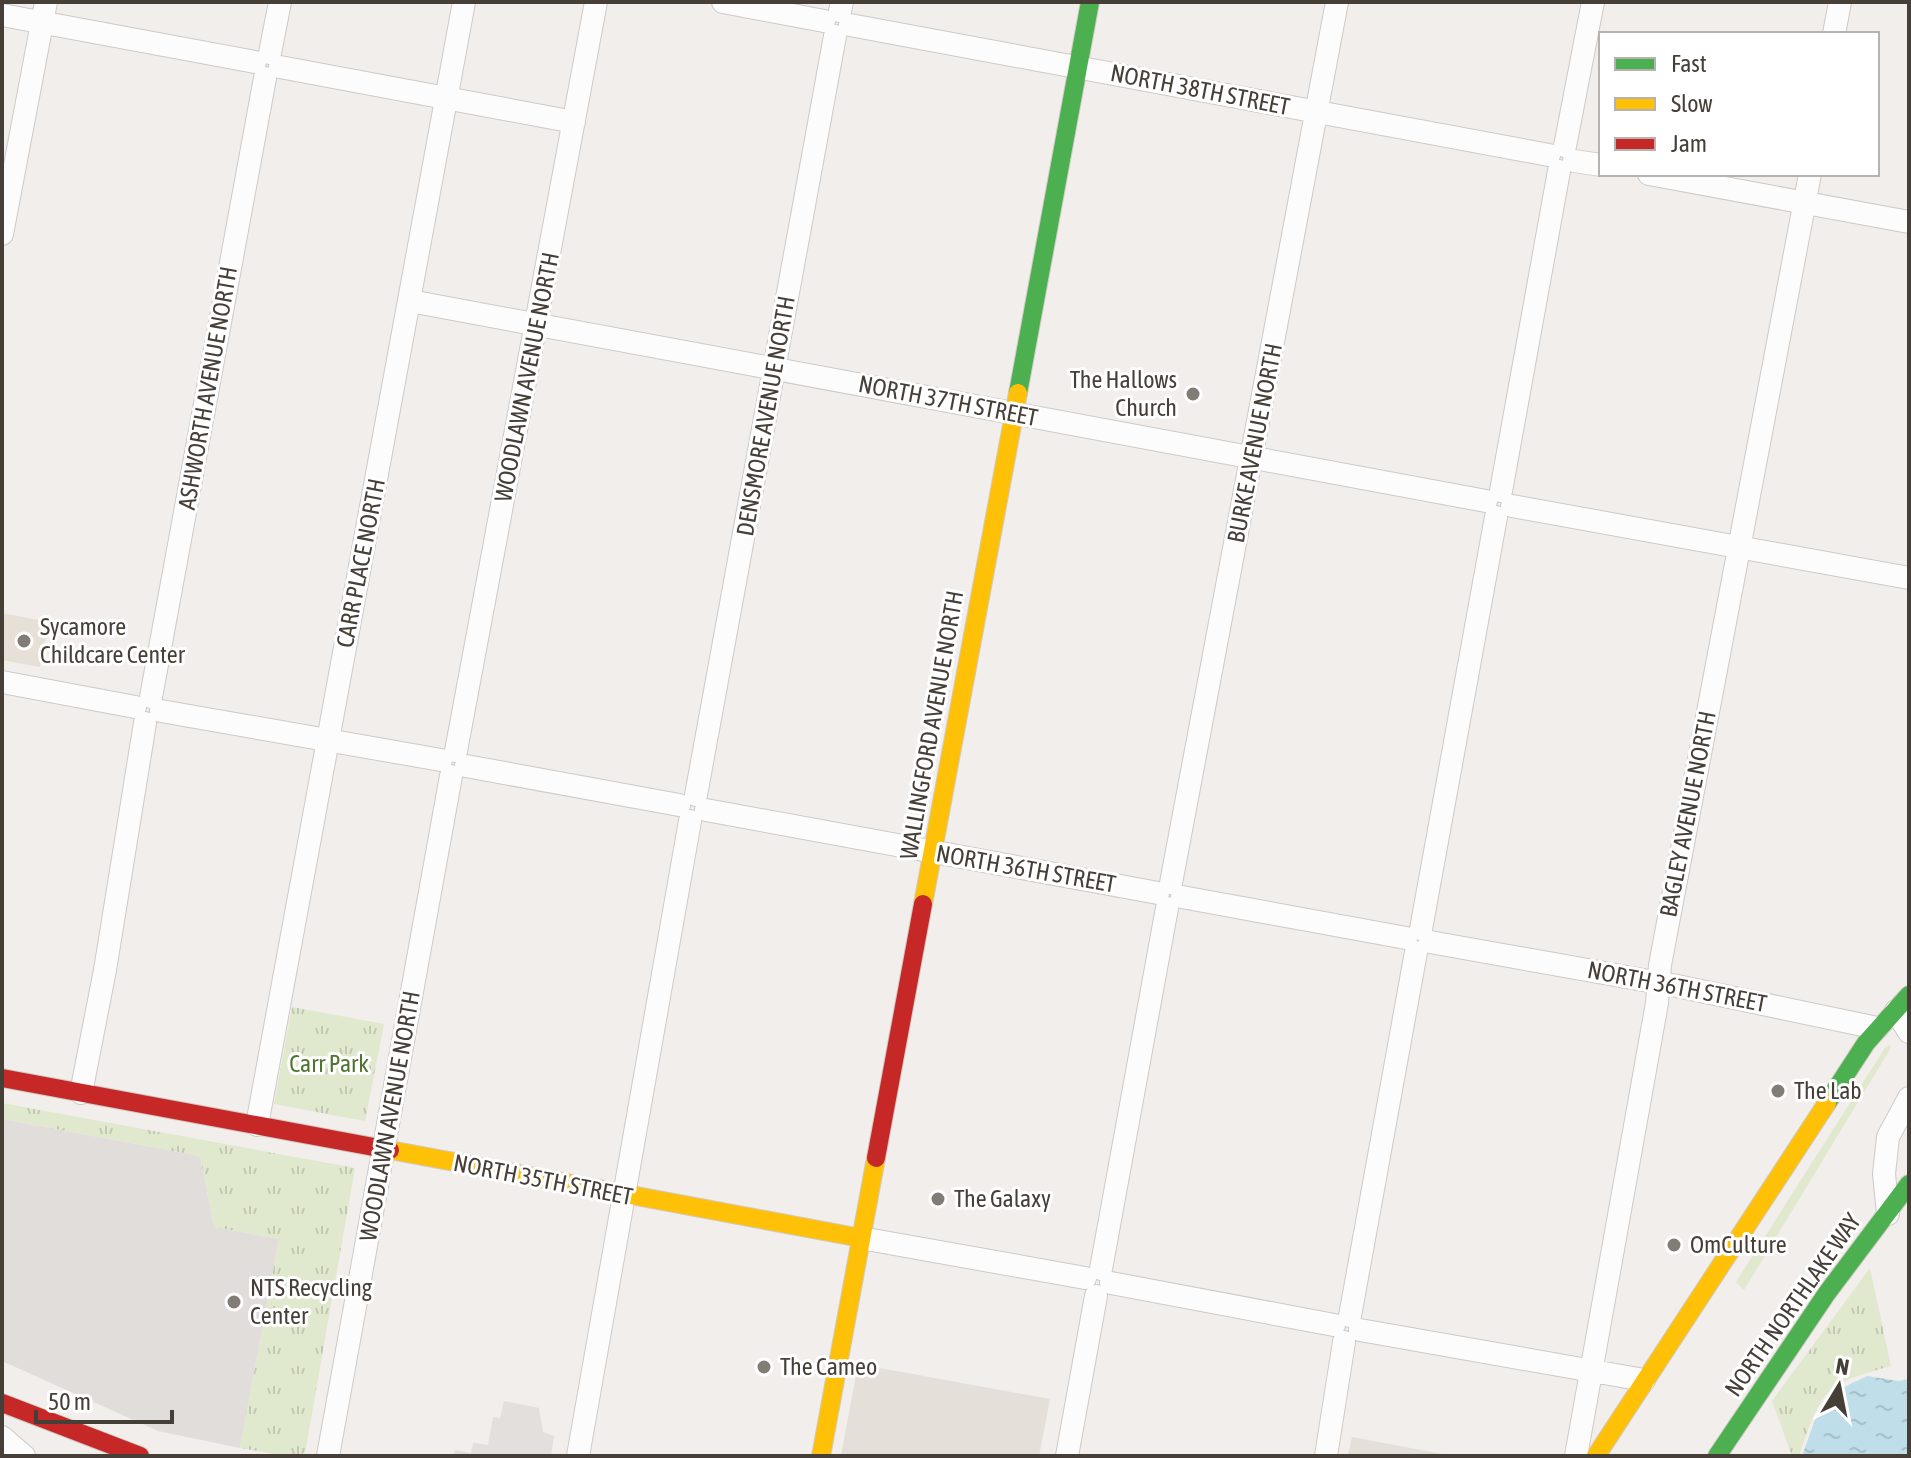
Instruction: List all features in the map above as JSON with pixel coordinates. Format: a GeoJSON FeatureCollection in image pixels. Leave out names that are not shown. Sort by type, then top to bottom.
{"type":"FeatureCollection","features":[{"type":"Feature","properties":{"kind":"street","name":"ASHWORTH AVENUE NORTH"},"geometry":{"type":"LineString","coordinates":[[81,1093],[105,970],[148,710],[280,2]]}},
{"type":"Feature","properties":{"kind":"street","name":"CARR PLACE NORTH"},"geometry":{"type":"LineString","coordinates":[[257,1125],[464,2]]}},
{"type":"Feature","properties":{"kind":"street","name":"WOODLAWN AVENUE NORTH"},"geometry":{"type":"LineString","coordinates":[[328,1456],[596,2]]}},
{"type":"Feature","properties":{"kind":"street","name":"NORTH 38TH STREET"},"geometry":{"type":"LineString","coordinates":[[723,2],[838,19],[1599,165]]}},
{"type":"Feature","properties":{"kind":"street","name":"WALLINGFORD AVENUE NORTH"},"geometry":{"type":"LineString","coordinates":[[821,1456],[1090,2]]}},
{"type":"Feature","properties":{"kind":"street","name":"BURKE AVENUE NORTH"},"geometry":{"type":"LineString","coordinates":[[1067,1456],[1337,2]]}},
{"type":"Feature","properties":{"kind":"street"},"geometry":{"type":"LineString","coordinates":[[1326,1456],[1498,504],[1593,2]]}},
{"type":"Feature","properties":{"kind":"street"},"geometry":{"type":"LineString","coordinates":[[1834,32],[1840,2]]}},
{"type":"Feature","properties":{"kind":"street"},"geometry":{"type":"LineString","coordinates":[[2,234],[44,12]]}},
{"type":"Feature","properties":{"kind":"street"},"geometry":{"type":"LineString","coordinates":[[2,15],[44,12],[267,65],[574,122]]}},
{"type":"Feature","properties":{"kind":"street","name":"DENSMORE AVENUE NORTH"},"geometry":{"type":"LineString","coordinates":[[578,1456],[838,19]]}},
{"type":"Feature","properties":{"kind":"street"},"geometry":{"type":"LineString","coordinates":[[1660,176],[1909,222]]}},
{"type":"Feature","properties":{"kind":"street","name":"BAGLEY AVENUE NORTH"},"geometry":{"type":"LineString","coordinates":[[1576,1456],[1657,1003],[1658,982],[1810,176]]}},
{"type":"Feature","properties":{"kind":"street","name":"NORTH 37TH STREET"},"geometry":{"type":"LineString","coordinates":[[410,301],[1909,578]]}},
{"type":"Feature","properties":{"kind":"street","name":"NORTH 36TH STREET"},"geometry":{"type":"LineString","coordinates":[[2,682],[1658,982],[1877,1028]]}},
{"type":"Feature","properties":{"kind":"street"},"geometry":{"type":"LineString","coordinates":[[1909,988],[1905,1004],[1909,1032]]}},
{"type":"Feature","properties":{"kind":"street"},"geometry":{"type":"LineString","coordinates":[[1596,1456],[1877,1028],[1905,1004]]}},
{"type":"Feature","properties":{"kind":"street","name":"NORTH 35TH STREET"},"geometry":{"type":"LineString","coordinates":[[2,1078],[1347,1328],[1644,1380]]}},
{"type":"Feature","properties":{"kind":"street"},"geometry":{"type":"LineString","coordinates":[[1888,1214],[1884,1182],[1888,1137],[1909,1098]]}},
{"type":"Feature","properties":{"kind":"street","name":"NORTH NORTHLAKE WAY"},"geometry":{"type":"LineString","coordinates":[[1717,1456],[1827,1293],[1909,1184]]}},
{"type":"Feature","properties":{"kind":"street"},"geometry":{"type":"LineString","coordinates":[[2,1403],[140,1456]]}},
{"type":"Feature","properties":{"kind":"street"},"geometry":{"type":"LineString","coordinates":[[2,1437],[24,1456]]}},
{"type":"Feature","properties":{"kind":"shaded area","name":"Sycamore Childcare Center"},"geometry":{"type":"Polygon","coordinates":[[[2,613],[49,622],[40,667],[2,660],[2,613]]]}},
{"type":"Feature","properties":{"kind":"shaded area"},"geometry":{"type":"Polygon","coordinates":[[[2,1119],[200,1156],[214,1227],[279,1239],[240,1448],[158,1431],[2,1361],[2,1119]]]}},
{"type":"Feature","properties":{"kind":"shaded area"},"geometry":{"type":"Polygon","coordinates":[[[858,1364],[1050,1399],[1039,1456],[841,1456],[858,1364]]]}},
{"type":"Feature","properties":{"kind":"shaded area"},"geometry":{"type":"Polygon","coordinates":[[[504,1401],[539,1408],[543,1432],[554,1436],[551,1456],[453,1456],[455,1450],[471,1453],[473,1443],[488,1445],[493,1417],[500,1418],[504,1401]]]}},
{"type":"Feature","properties":{"kind":"shaded area"},"geometry":{"type":"Polygon","coordinates":[[[1352,1437],[1448,1455],[1448,1456],[1348,1456],[1352,1437]]]}},
{"type":"Feature","properties":{"kind":"green space","name":"Carr Park"},"geometry":{"type":"Polygon","coordinates":[[[292,1007],[384,1024],[365,1121],[274,1104],[292,1007]]]}},
{"type":"Feature","properties":{"kind":"green space"},"geometry":{"type":"Polygon","coordinates":[[[1891,1044],[1744,1290],[1736,1282],[1885,1048],[1891,1044]]]}},
{"type":"Feature","properties":{"kind":"green space"},"geometry":{"type":"Polygon","coordinates":[[[2,1103],[355,1168],[305,1453],[282,1454],[240,1448],[279,1239],[214,1227],[200,1156],[2,1119],[2,1103]]]}},
{"type":"Feature","properties":{"kind":"green space"},"geometry":{"type":"Polygon","coordinates":[[[1870,1268],[1891,1366],[1852,1378],[1832,1389],[1816,1411],[1799,1456],[1792,1456],[1772,1401],[1870,1268]]]}},
{"type":"Feature","properties":{"kind":"water"},"geometry":{"type":"Polygon","coordinates":[[[1867,1376],[1899,1381],[1909,1379],[1909,1456],[1802,1456],[1816,1417],[1834,1392],[1867,1376]]]}},
{"type":"Feature","properties":{"kind":"traffic: fast"},"geometry":{"type":"LineString","coordinates":[[1018,393],[1090,2]]}},
{"type":"Feature","properties":{"kind":"traffic: fast"},"geometry":{"type":"LineString","coordinates":[[1827,1103],[1866,1043],[1909,995]]}},
{"type":"Feature","properties":{"kind":"traffic: fast"},"geometry":{"type":"LineString","coordinates":[[1717,1456],[1827,1293],[1909,1184]]}},
{"type":"Feature","properties":{"kind":"traffic: slow"},"geometry":{"type":"LineString","coordinates":[[923,904],[1018,393]]}},
{"type":"Feature","properties":{"kind":"traffic: slow"},"geometry":{"type":"LineString","coordinates":[[1596,1456],[1827,1103]]}},
{"type":"Feature","properties":{"kind":"traffic: slow"},"geometry":{"type":"LineString","coordinates":[[390,1150],[861,1238]]}},
{"type":"Feature","properties":{"kind":"traffic: slow"},"geometry":{"type":"LineString","coordinates":[[821,1456],[876,1158]]}},
{"type":"Feature","properties":{"kind":"traffic: jam"},"geometry":{"type":"LineString","coordinates":[[876,1158],[923,904]]}},
{"type":"Feature","properties":{"kind":"traffic: jam"},"geometry":{"type":"LineString","coordinates":[[2,1078],[390,1150]]}},
{"type":"Feature","properties":{"kind":"traffic: jam"},"geometry":{"type":"LineString","coordinates":[[2,1403],[140,1456]]}},
{"type":"Feature","properties":{"kind":"place","name":"The Hallows Church"},"geometry":{"type":"Point","coordinates":[1193,394]}},
{"type":"Feature","properties":{"kind":"place","name":"Sycamore Childcare Center"},"geometry":{"type":"Point","coordinates":[24,641]}},
{"type":"Feature","properties":{"kind":"place","name":"The Lab"},"geometry":{"type":"Point","coordinates":[1778,1091]}},
{"type":"Feature","properties":{"kind":"place","name":"The Galaxy"},"geometry":{"type":"Point","coordinates":[938,1199]}},
{"type":"Feature","properties":{"kind":"place","name":"OmCulture"},"geometry":{"type":"Point","coordinates":[1674,1245]}},
{"type":"Feature","properties":{"kind":"place","name":"NTS Recycling Center"},"geometry":{"type":"Point","coordinates":[234,1302]}},
{"type":"Feature","properties":{"kind":"place","name":"The Cameo"},"geometry":{"type":"Point","coordinates":[764,1367]}}]}
